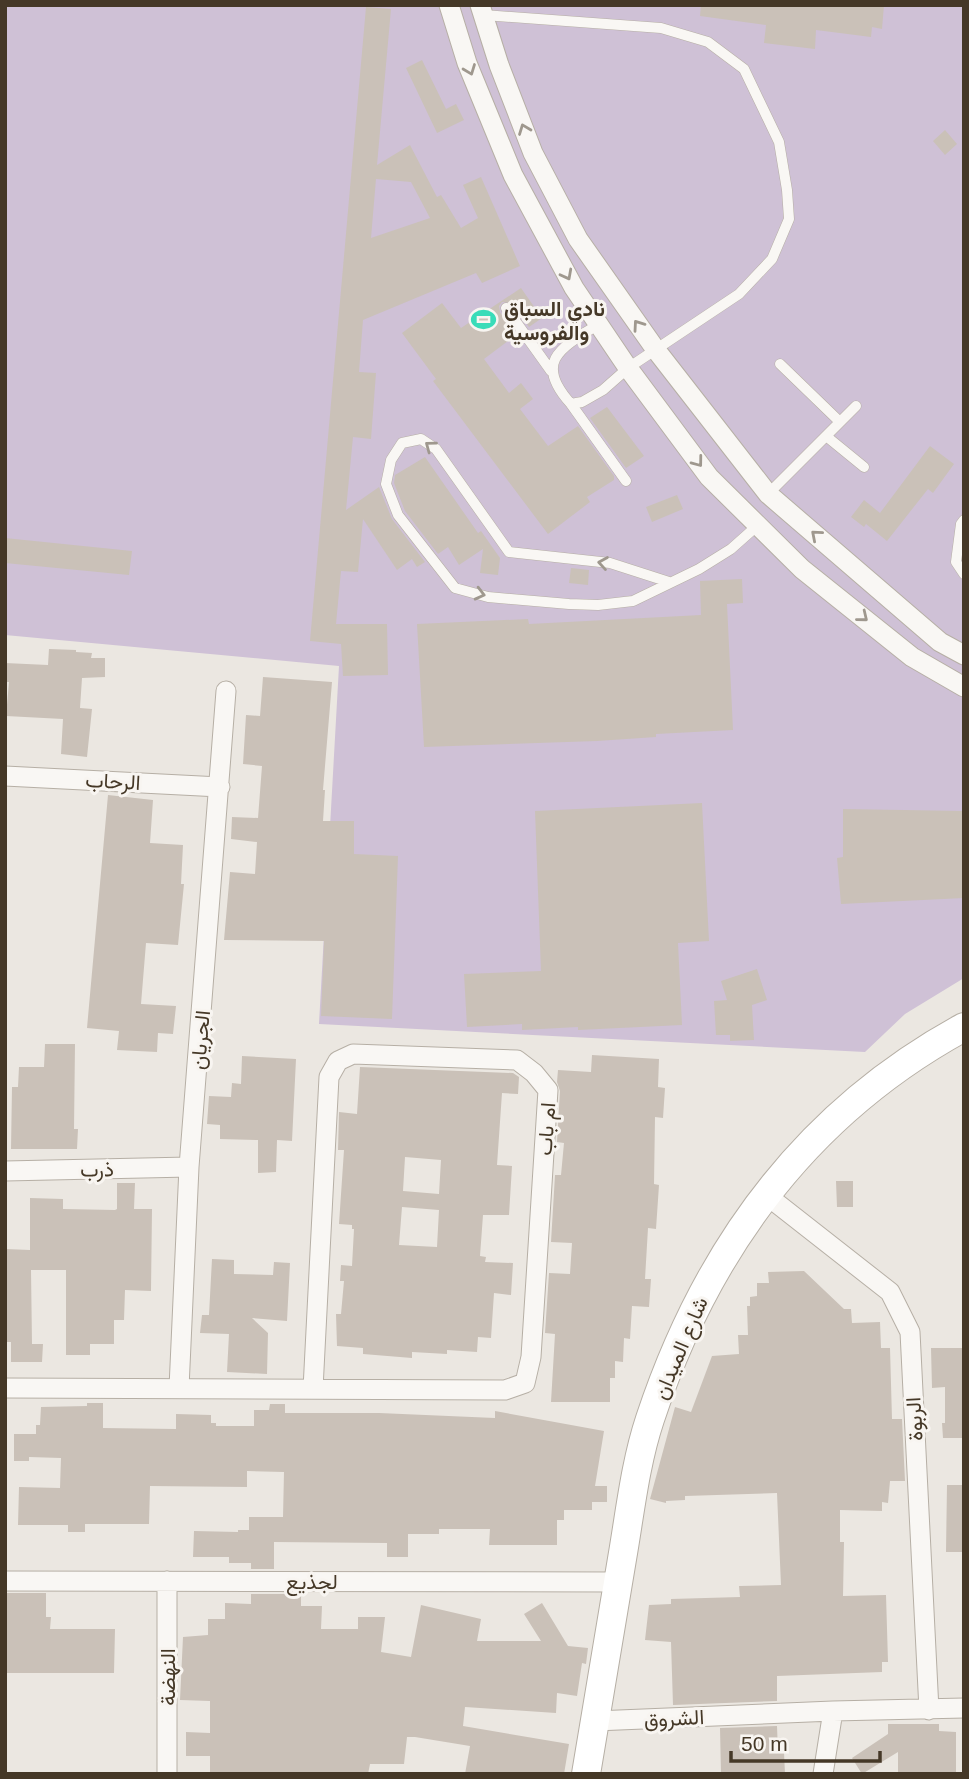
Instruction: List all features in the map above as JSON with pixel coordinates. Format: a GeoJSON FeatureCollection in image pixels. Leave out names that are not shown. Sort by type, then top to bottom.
{"type":"FeatureCollection","features":[{"type":"Feature","properties":{"kind":"street"},"geometry":{"type":"LineString","coordinates":[[449,5],[467,64],[513,175],[574,288],[628,368],[709,477],[802,569],[912,657],[964,687]]}},
{"type":"Feature","properties":{"kind":"street"},"geometry":{"type":"LineString","coordinates":[[481,10],[533,153],[578,239],[656,350],[774,500],[940,642],[964,654]]}},
{"type":"Feature","properties":{"kind":"street"},"geometry":{"type":"LineString","coordinates":[[758,525],[774,500]]}},
{"type":"Feature","properties":{"kind":"street","name":"الجريان"},"geometry":{"type":"LineString","coordinates":[[179,1388],[189,1167],[226,691]]}},
{"type":"Feature","properties":{"kind":"street","name":"الرحاب"},"geometry":{"type":"LineString","coordinates":[[5,776],[220,787]]}},
{"type":"Feature","properties":{"kind":"street","name":"شارع الميدان"},"geometry":{"type":"LineString","coordinates":[[586,1774],[635,1479],[649,1420],[693,1313],[726,1251],[765,1194],[795,1158],[839,1115],[882,1079],[964,1027]]}},
{"type":"Feature","properties":{"kind":"street","name":"ام باب"},"geometry":{"type":"LineString","coordinates":[[5,1388],[505,1390],[525,1383],[531,1357],[548,1090],[534,1073],[517,1060],[353,1054],[338,1061],[329,1077],[313,1389]]}},
{"type":"Feature","properties":{"kind":"street","name":"ذرب"},"geometry":{"type":"LineString","coordinates":[[5,1171],[189,1167]]}},
{"type":"Feature","properties":{"kind":"street","name":"الربوة"},"geometry":{"type":"LineString","coordinates":[[765,1194],[890,1292],[910,1332],[929,1710]]}},
{"type":"Feature","properties":{"kind":"street","name":"لجذيع"},"geometry":{"type":"LineString","coordinates":[[5,1581],[618,1582]]}},
{"type":"Feature","properties":{"kind":"street","name":"النهضة"},"geometry":{"type":"LineString","coordinates":[[167,1581],[167,1774]]}},
{"type":"Feature","properties":{"kind":"street","name":"الشروق"},"geometry":{"type":"LineString","coordinates":[[595,1721],[964,1708]]}},
{"type":"Feature","properties":{"kind":"street"},"geometry":{"type":"LineString","coordinates":[[823,1774],[833,1711]]}},
{"type":"Feature","properties":{"kind":"lane"},"geometry":{"type":"LineString","coordinates":[[481,10],[661,28],[708,42],[744,69],[779,142],[789,219],[772,259],[739,294],[628,368],[603,390],[582,402],[571,404]]}},
{"type":"Feature","properties":{"kind":"lane"},"geometry":{"type":"LineString","coordinates":[[506,308],[551,371],[557,388],[625,481]]}},
{"type":"Feature","properties":{"kind":"lane"},"geometry":{"type":"LineString","coordinates":[[551,371],[556,356],[599,324]]}},
{"type":"Feature","properties":{"kind":"lane"},"geometry":{"type":"LineString","coordinates":[[780,364],[840,422]]}},
{"type":"Feature","properties":{"kind":"lane"},"geometry":{"type":"LineString","coordinates":[[774,500],[826,436],[856,406]]}},
{"type":"Feature","properties":{"kind":"lane"},"geometry":{"type":"LineString","coordinates":[[826,436],[864,467]]}},
{"type":"Feature","properties":{"kind":"lane"},"geometry":{"type":"LineString","coordinates":[[669,582],[610,563],[509,552],[436,449],[421,439],[402,443],[391,460],[386,484],[398,514],[455,588],[488,597],[598,605],[633,601],[699,569],[731,549],[758,525]]}},
{"type":"Feature","properties":{"kind":"lane"},"geometry":{"type":"LineString","coordinates":[[964,520],[961,524],[956,562],[964,574]]}},
{"type":"Feature","properties":{"kind":"shaded area","name":"نادي السباق والفروسية"},"geometry":{"type":"Polygon","coordinates":[[[5,5],[964,5],[964,978],[905,1014],[865,1052],[319,1024],[339,666],[5,635],[5,5]]]}},
{"type":"Feature","properties":{"kind":"building"},"geometry":{"type":"Polygon","coordinates":[[[701,5],[884,5],[882,29],[872,27],[871,37],[816,30],[815,49],[764,43],[766,25],[700,16],[701,5]]]}},
{"type":"Feature","properties":{"kind":"building"},"geometry":{"type":"Polygon","coordinates":[[[366,7],[391,9],[377,165],[410,145],[437,197],[441,195],[461,228],[478,218],[463,185],[481,177],[520,266],[482,283],[476,273],[363,320],[359,372],[376,373],[371,439],[353,437],[346,510],[379,487],[392,519],[425,562],[417,567],[412,559],[397,570],[363,519],[358,572],[341,571],[336,624],[387,624],[388,675],[343,676],[341,644],[310,641],[366,7]],[[376,179],[371,238],[430,218],[411,182],[376,179]]]}},
{"type":"Feature","properties":{"kind":"building"},"geometry":{"type":"Polygon","coordinates":[[[422,60],[446,109],[456,104],[464,120],[437,133],[406,68],[422,60]]]}},
{"type":"Feature","properties":{"kind":"building"},"geometry":{"type":"Polygon","coordinates":[[[945,130],[957,144],[945,155],[933,141],[945,130]]]}},
{"type":"Feature","properties":{"kind":"building"},"geometry":{"type":"Polygon","coordinates":[[[521,288],[542,318],[529,327],[512,303],[502,302],[499,306],[500,312],[516,335],[484,359],[509,393],[521,383],[533,399],[520,409],[548,446],[578,426],[614,476],[614,480],[587,497],[590,502],[548,534],[433,381],[436,379],[402,333],[442,303],[461,328],[521,288]]]}},
{"type":"Feature","properties":{"kind":"building"},"geometry":{"type":"Polygon","coordinates":[[[607,407],[644,456],[626,468],[590,418],[607,407]]]}},
{"type":"Feature","properties":{"kind":"building"},"geometry":{"type":"Polygon","coordinates":[[[930,446],[954,464],[933,493],[928,489],[887,541],[866,524],[864,527],[851,517],[864,500],[880,513],[930,446]]]}},
{"type":"Feature","properties":{"kind":"building"},"geometry":{"type":"Polygon","coordinates":[[[425,457],[478,533],[481,531],[500,558],[498,575],[480,573],[483,549],[459,565],[448,547],[438,554],[405,511],[394,483],[395,475],[425,457]]]}},
{"type":"Feature","properties":{"kind":"building"},"geometry":{"type":"Polygon","coordinates":[[[677,495],[683,509],[652,522],[646,507],[677,495]]]}},
{"type":"Feature","properties":{"kind":"building"},"geometry":{"type":"Polygon","coordinates":[[[5,538],[132,551],[129,575],[5,563],[5,538]]]}},
{"type":"Feature","properties":{"kind":"building"},"geometry":{"type":"Polygon","coordinates":[[[571,568],[589,570],[588,585],[569,583],[571,568]]]}},
{"type":"Feature","properties":{"kind":"building"},"geometry":{"type":"Polygon","coordinates":[[[742,579],[743,603],[727,604],[733,730],[656,734],[656,737],[597,741],[424,747],[417,624],[528,619],[529,624],[701,615],[700,581],[742,579]]]}},
{"type":"Feature","properties":{"kind":"building"},"geometry":{"type":"Polygon","coordinates":[[[49,649],[76,650],[92,653],[91,658],[105,658],[105,677],[82,678],[80,708],[92,709],[87,757],[61,754],[63,719],[6,716],[9,682],[5,682],[5,663],[48,665],[49,649]]]}},
{"type":"Feature","properties":{"kind":"building"},"geometry":{"type":"Polygon","coordinates":[[[263,677],[332,682],[323,821],[354,821],[354,854],[398,856],[392,1019],[321,1016],[324,941],[224,940],[230,872],[255,874],[257,842],[231,839],[232,817],[258,818],[262,766],[243,764],[246,715],[260,716],[263,677]]]}},
{"type":"Feature","properties":{"kind":"building"},"geometry":{"type":"Polygon","coordinates":[[[108,795],[153,800],[150,843],[183,845],[181,884],[184,884],[178,945],[146,943],[141,1004],[176,1006],[173,1034],[158,1033],[157,1052],[117,1050],[119,1031],[87,1028],[108,795]]]}},
{"type":"Feature","properties":{"kind":"building"},"geometry":{"type":"Polygon","coordinates":[[[702,803],[709,941],[678,943],[682,1025],[578,1030],[578,1027],[522,1030],[522,1024],[467,1027],[464,974],[541,971],[535,811],[702,803]]]}},
{"type":"Feature","properties":{"kind":"building"},"geometry":{"type":"Polygon","coordinates":[[[843,809],[964,811],[964,898],[841,904],[837,858],[843,857],[843,809]]]}},
{"type":"Feature","properties":{"kind":"building"},"geometry":{"type":"Polygon","coordinates":[[[757,969],[767,1000],[752,1005],[754,1040],[730,1041],[730,1035],[716,1035],[714,1001],[727,1000],[721,981],[757,969]]]}},
{"type":"Feature","properties":{"kind":"building"},"geometry":{"type":"Polygon","coordinates":[[[45,1044],[75,1044],[74,1129],[78,1129],[77,1149],[11,1149],[12,1087],[18,1087],[19,1067],[44,1067],[45,1044]]]}},
{"type":"Feature","properties":{"kind":"building"},"geometry":{"type":"Polygon","coordinates":[[[592,1055],[659,1059],[658,1087],[665,1088],[663,1118],[655,1117],[654,1184],[659,1185],[656,1229],[648,1228],[645,1279],[651,1279],[649,1307],[632,1306],[630,1339],[624,1338],[623,1362],[615,1361],[615,1378],[610,1378],[610,1402],[551,1402],[555,1334],[545,1333],[549,1273],[570,1274],[572,1243],[551,1242],[555,1175],[561,1175],[564,1143],[557,1142],[560,1091],[557,1082],[558,1070],[591,1072],[592,1055]]]}},
{"type":"Feature","properties":{"kind":"building"},"geometry":{"type":"Polygon","coordinates":[[[242,1056],[296,1059],[292,1141],[277,1140],[276,1172],[258,1173],[258,1140],[220,1139],[220,1125],[207,1124],[209,1096],[231,1097],[232,1083],[241,1084],[242,1056]]]}},
{"type":"Feature","properties":{"kind":"building"},"geometry":{"type":"Polygon","coordinates":[[[360,1067],[513,1073],[519,1077],[518,1094],[502,1093],[497,1165],[512,1166],[509,1215],[483,1215],[480,1256],[486,1257],[485,1262],[513,1263],[511,1295],[494,1293],[491,1338],[478,1337],[477,1352],[412,1352],[412,1358],[363,1354],[363,1348],[337,1346],[336,1314],[341,1314],[344,1281],[340,1281],[341,1265],[352,1266],[354,1229],[352,1225],[339,1224],[344,1150],[338,1150],[339,1112],[357,1114],[360,1067]],[[405,1157],[403,1191],[439,1194],[441,1160],[405,1157]],[[402,1207],[399,1245],[437,1247],[439,1210],[402,1207]]]}},
{"type":"Feature","properties":{"kind":"building"},"geometry":{"type":"Polygon","coordinates":[[[836,1181],[853,1181],[853,1207],[837,1207],[836,1181]]]}},
{"type":"Feature","properties":{"kind":"building"},"geometry":{"type":"Polygon","coordinates":[[[117,1183],[135,1183],[134,1209],[152,1209],[151,1291],[125,1290],[124,1320],[114,1320],[114,1344],[90,1344],[90,1355],[66,1355],[66,1270],[31,1270],[32,1344],[43,1344],[42,1362],[11,1362],[11,1342],[5,1342],[5,1249],[30,1250],[30,1198],[63,1199],[63,1209],[115,1210],[117,1183]]]}},
{"type":"Feature","properties":{"kind":"building"},"geometry":{"type":"Polygon","coordinates":[[[212,1259],[234,1260],[234,1274],[273,1275],[274,1262],[290,1263],[287,1321],[252,1318],[268,1333],[267,1374],[227,1372],[229,1334],[200,1333],[202,1315],[209,1315],[212,1259]]]}},
{"type":"Feature","properties":{"kind":"building"},"geometry":{"type":"Polygon","coordinates":[[[804,1271],[844,1309],[851,1309],[852,1323],[880,1322],[881,1348],[890,1348],[892,1419],[902,1419],[905,1481],[890,1481],[888,1503],[882,1502],[882,1511],[840,1510],[840,1542],[844,1542],[843,1596],[886,1595],[888,1662],[882,1662],[882,1672],[777,1676],[777,1701],[673,1705],[671,1642],[645,1640],[649,1605],[671,1604],[671,1599],[740,1597],[739,1586],[781,1585],[777,1493],[685,1496],[685,1500],[666,1503],[650,1499],[675,1407],[691,1412],[712,1356],[739,1354],[738,1335],[748,1335],[747,1306],[750,1306],[750,1297],[757,1296],[757,1283],[769,1283],[768,1272],[804,1271]]]}},
{"type":"Feature","properties":{"kind":"building"},"geometry":{"type":"Polygon","coordinates":[[[931,1348],[964,1348],[964,1438],[943,1438],[945,1387],[932,1388],[931,1348]]]}},
{"type":"Feature","properties":{"kind":"building"},"geometry":{"type":"Polygon","coordinates":[[[87,1403],[103,1403],[103,1428],[176,1429],[176,1414],[211,1415],[211,1423],[216,1423],[216,1426],[254,1426],[254,1410],[269,1410],[270,1404],[285,1404],[285,1413],[379,1413],[495,1418],[495,1411],[604,1431],[595,1486],[607,1486],[607,1502],[592,1502],[592,1510],[564,1510],[564,1520],[557,1520],[557,1545],[489,1545],[490,1529],[439,1529],[439,1534],[408,1534],[408,1557],[387,1557],[387,1543],[274,1542],[274,1569],[251,1569],[251,1563],[229,1563],[229,1557],[193,1557],[194,1531],[238,1532],[249,1530],[249,1517],[283,1517],[284,1472],[247,1471],[247,1487],[150,1486],[149,1524],[85,1524],[85,1532],[68,1532],[68,1525],[18,1525],[19,1487],[60,1488],[61,1458],[29,1457],[29,1461],[14,1461],[14,1434],[36,1434],[36,1425],[40,1425],[41,1407],[87,1406],[87,1403]]]}},
{"type":"Feature","properties":{"kind":"building"},"geometry":{"type":"Polygon","coordinates":[[[947,1485],[964,1485],[964,1552],[946,1552],[947,1485]]]}},
{"type":"Feature","properties":{"kind":"building"},"geometry":{"type":"Polygon","coordinates":[[[5,1593],[46,1593],[46,1617],[51,1617],[50,1629],[115,1629],[114,1673],[5,1673],[5,1593]]]}},
{"type":"Feature","properties":{"kind":"building"},"geometry":{"type":"Polygon","coordinates":[[[251,1594],[301,1594],[301,1606],[322,1606],[321,1629],[358,1629],[358,1617],[385,1617],[381,1652],[411,1657],[421,1605],[481,1619],[477,1641],[541,1641],[524,1614],[542,1603],[568,1646],[588,1648],[586,1664],[582,1663],[577,1696],[557,1693],[556,1713],[465,1707],[463,1726],[569,1744],[564,1774],[465,1774],[470,1746],[407,1737],[404,1764],[370,1764],[368,1774],[210,1774],[210,1756],[186,1756],[186,1732],[210,1733],[210,1701],[180,1700],[183,1637],[208,1635],[208,1619],[225,1619],[225,1603],[251,1604],[251,1594]]]}},
{"type":"Feature","properties":{"kind":"building"},"geometry":{"type":"Polygon","coordinates":[[[888,1724],[939,1724],[939,1731],[956,1732],[956,1774],[898,1774],[898,1752],[862,1774],[852,1758],[888,1734],[888,1724]]]}},
{"type":"Feature","properties":{"kind":"building"},"geometry":{"type":"Polygon","coordinates":[[[777,1726],[778,1753],[784,1752],[785,1774],[721,1774],[720,1728],[777,1726]]]}},
{"type":"Feature","properties":{"kind":"place","name":"نادي السباق والفروسية"},"geometry":{"type":"Point","coordinates":[484,320]}}]}
